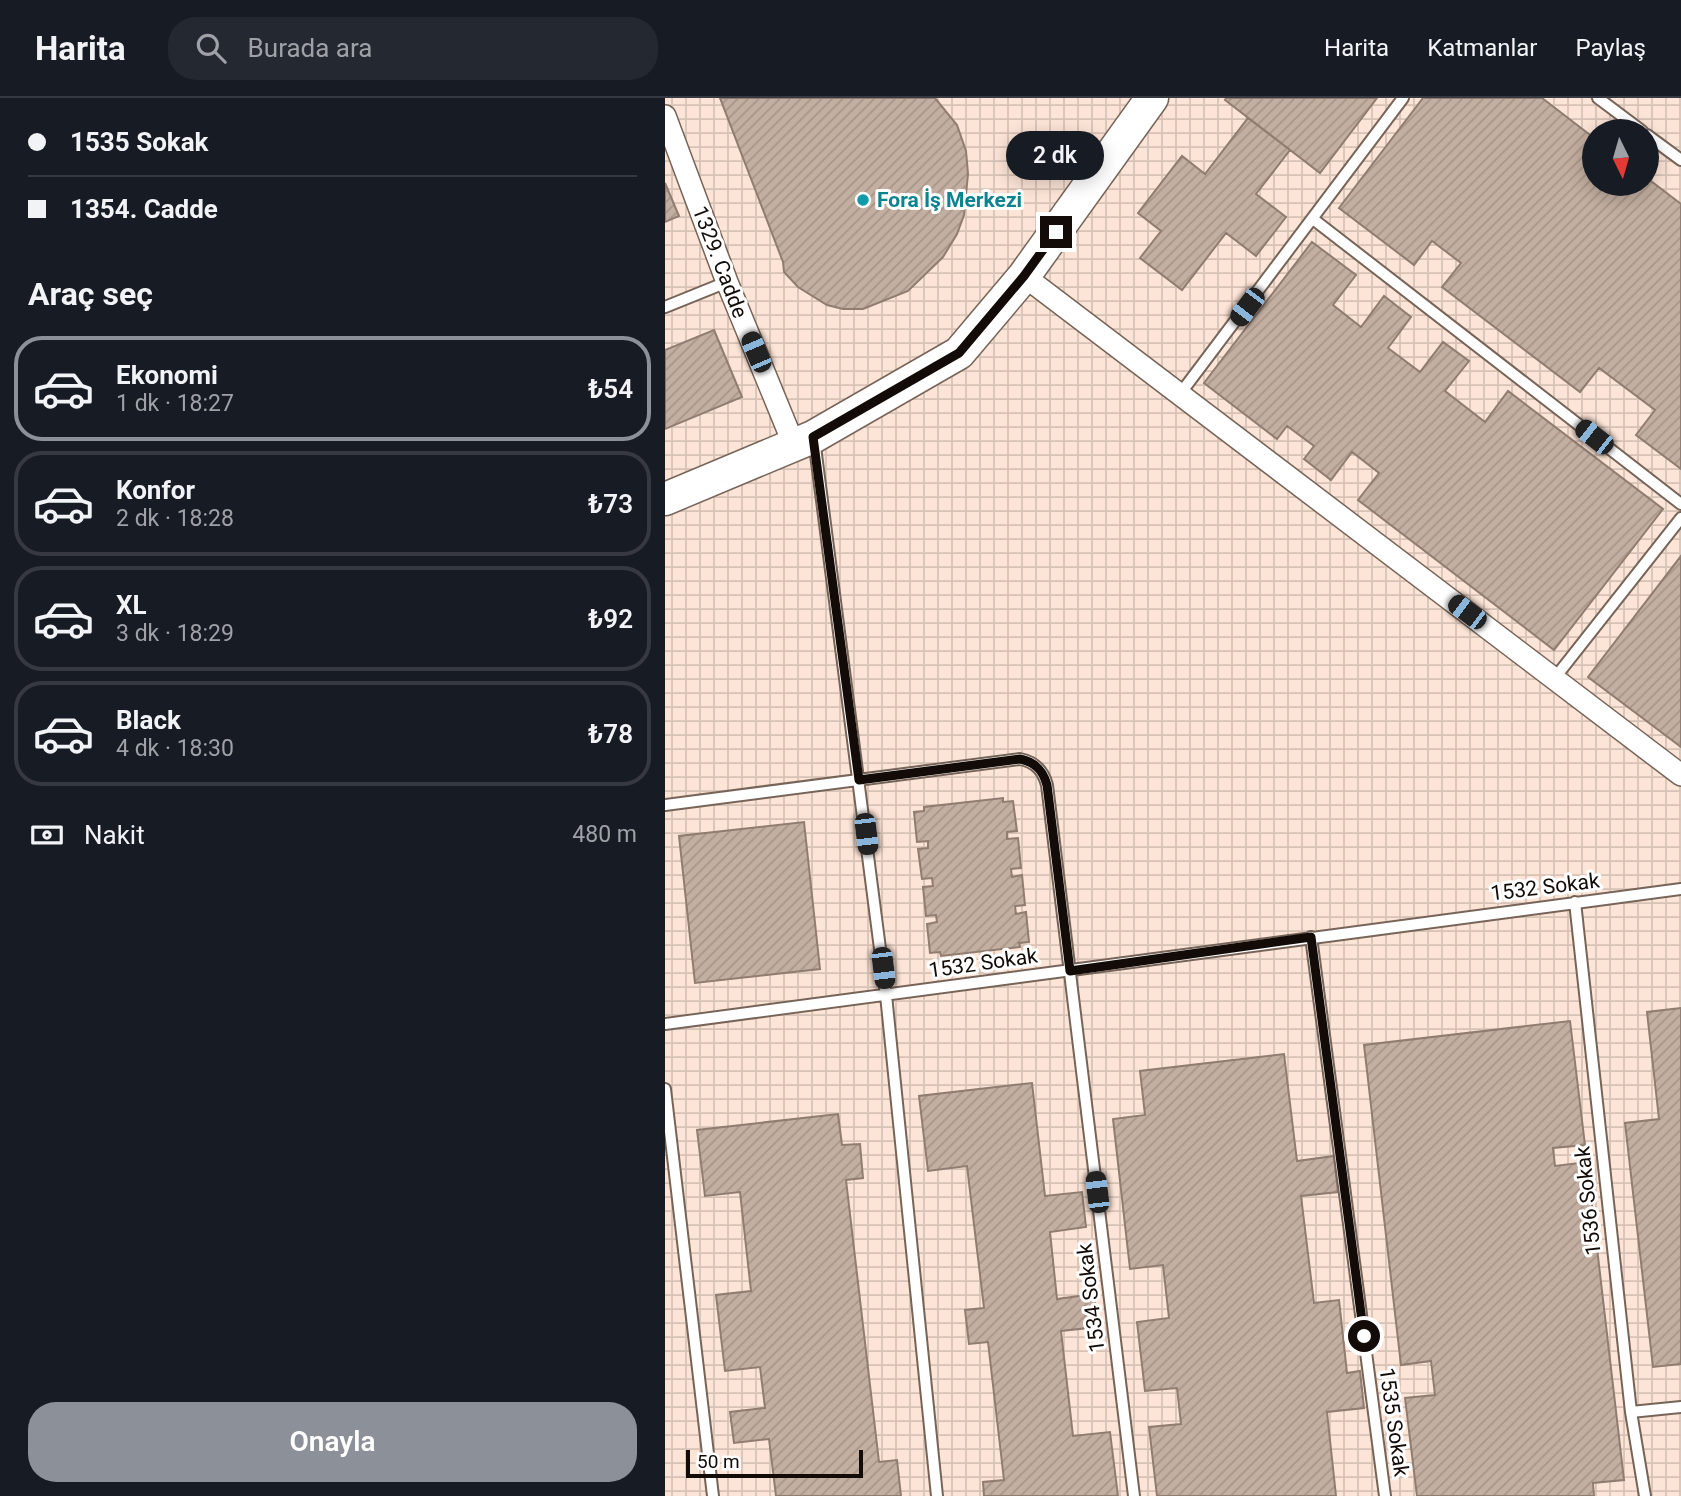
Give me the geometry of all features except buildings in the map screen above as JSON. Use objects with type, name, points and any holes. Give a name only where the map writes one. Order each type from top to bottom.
[{"type":"main road","points":[[665,499],[804,441],[959,353],[1024,276],[1153,98]]},
{"type":"street","name":"1329. Cadde","points":[[665,116],[727,282],[804,441]]},
{"type":"street","points":[[1024,276],[1681,775]]},
{"type":"lane","points":[[1180,394],[1403,98]]},
{"type":"lane","points":[[1598,98],[1626,119]]},
{"type":"lane","points":[[1659,144],[1681,160]]},
{"type":"lane","points":[[1313,219],[1681,504]]},
{"type":"lane","points":[[665,307],[727,282]]},
{"type":"lane","points":[[804,441],[859,780],[886,995],[937,1496]]},
{"type":"lane","points":[[1555,679],[1681,517]]},
{"type":"lane","name":"1534 Sokak","points":[[859,780],[1020,759],[1033,763],[1040,769],[1047,785],[1134,1496]]},
{"type":"lane","points":[[665,805],[859,780]]},
{"type":"lane","name":"1532 Sokak","points":[[665,1024],[1681,890]]},
{"type":"lane","name":"1536 Sokak","points":[[1575,902],[1631,1412],[1645,1496]]},
{"type":"lane","name":"1535 Sokak","points":[[1311,937],[1385,1496]]},
{"type":"lane","points":[[665,1089],[713,1496]]},
{"type":"lane","points":[[1631,1412],[1681,1406]]},
{"type":"shaded area","points":[[665,98],[1681,98],[1681,1496],[665,1496]]},
{"type":"place","name":"Fora İş Merkezi","points":[[863,200]]},
{"type":"route","points":[[1056,232],[1024,276],[959,353],[813,437],[859,780],[1020,759],[1033,763],[1040,769],[1047,785],[1070,971],[1311,937],[1364,1336]]}]
